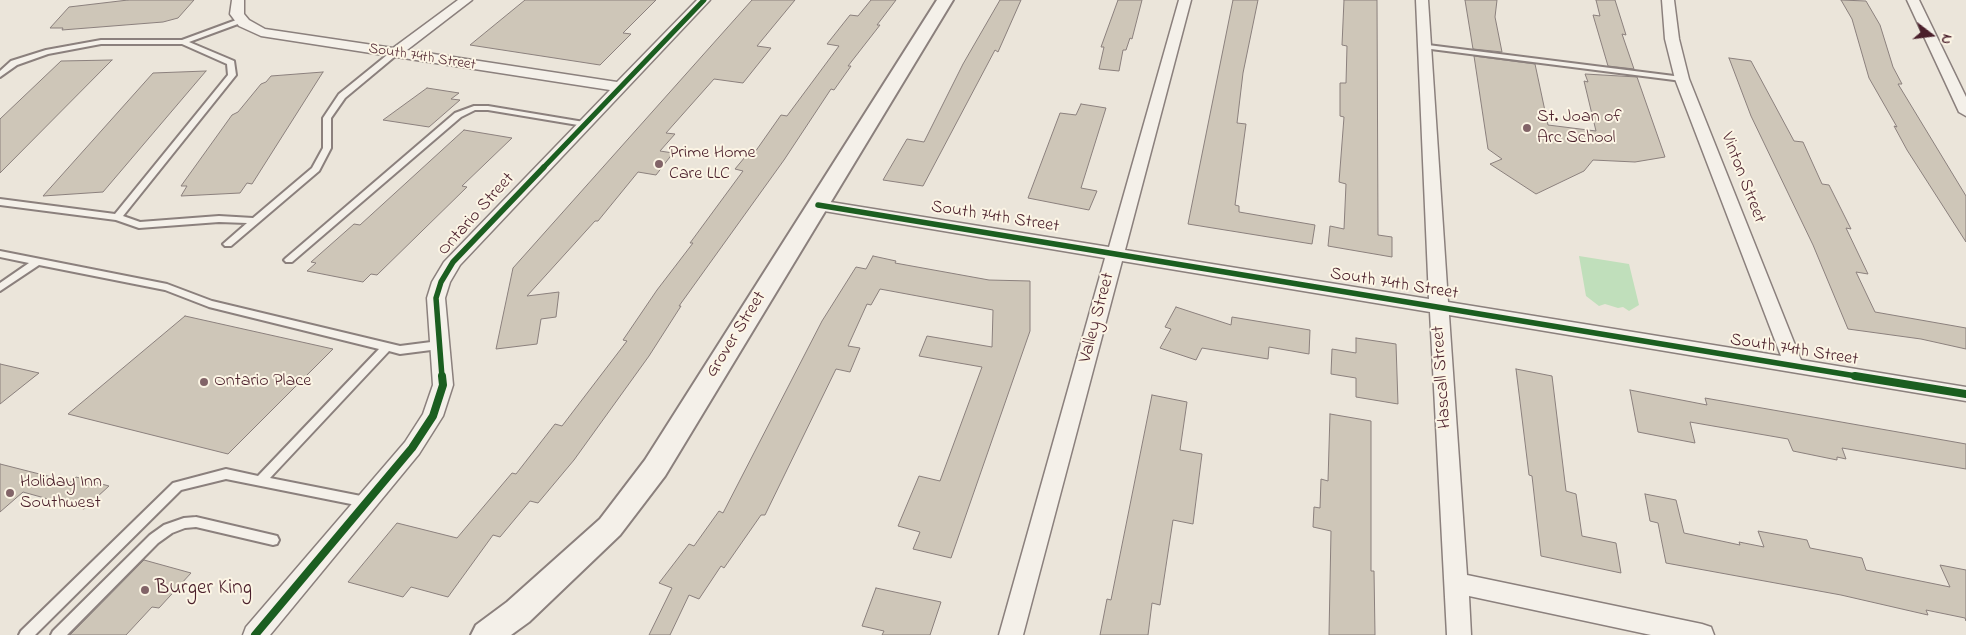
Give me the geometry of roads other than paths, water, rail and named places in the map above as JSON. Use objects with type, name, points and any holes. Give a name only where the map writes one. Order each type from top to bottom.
[{"type":"street","points":[[395,53],[466,0]]},
{"type":"street","name":"Ontario Street","points":[[256,634],[412,448],[433,416],[443,385],[436,298],[446,272],[475,236],[704,0]]},
{"type":"street","name":"Grover Street","points":[[487,635],[518,612],[583,554],[610,527],[633,497],[682,425],[945,0]]},
{"type":"street","name":"Valley Street","points":[[1011,635],[1185,0]]},
{"type":"street","name":"Hascall Street","points":[[1422,0],[1438,307],[1459,635]]},
{"type":"street","name":"Vinton Street","points":[[1668,0],[1672,39],[1682,79],[1794,366]]},
{"type":"street","points":[[1913,0],[1966,112]]},
{"type":"street","name":"South 74th Street","points":[[239,10],[261,32],[619,87]]},
{"type":"street","name":"South 74th Street","points":[[818,205],[1966,394]]},
{"type":"street","points":[[1456,583],[1702,635]]},
{"type":"lane","points":[[183,42],[239,10]]},
{"type":"lane","points":[[0,76],[14,62],[46,52],[100,42],[183,42],[231,62],[232,75],[117,216]]},
{"type":"lane","points":[[1423,46],[1682,79]]},
{"type":"lane","points":[[228,244],[316,169],[327,148],[327,118],[342,96],[395,53]]},
{"type":"lane","points":[[289,260],[458,115],[474,108],[488,108],[584,124]]},
{"type":"lane","points":[[0,202],[117,216],[139,225],[219,218],[254,221]]},
{"type":"lane","points":[[0,254],[167,287],[209,304],[400,350],[439,345]]},
{"type":"lane","points":[[0,288],[38,261]]},
{"type":"lane","points":[[260,480],[387,347]]},
{"type":"lane","points":[[26,635],[177,486],[226,474],[366,502]]},
{"type":"lane","points":[[58,635],[154,539],[168,529],[184,523],[196,522],[273,540]]},
{"type":"place","name":"St. Joan of Arc School","points":[[1527,128]]},
{"type":"place","name":"Prime Home Care LLC","points":[[659,164]]},
{"type":"place","name":"Ontario Place","points":[[204,382]]},
{"type":"place","name":"Holiday Inn Southwest","points":[[10,493]]},
{"type":"place","name":"Burger King","points":[[145,590]]}]
